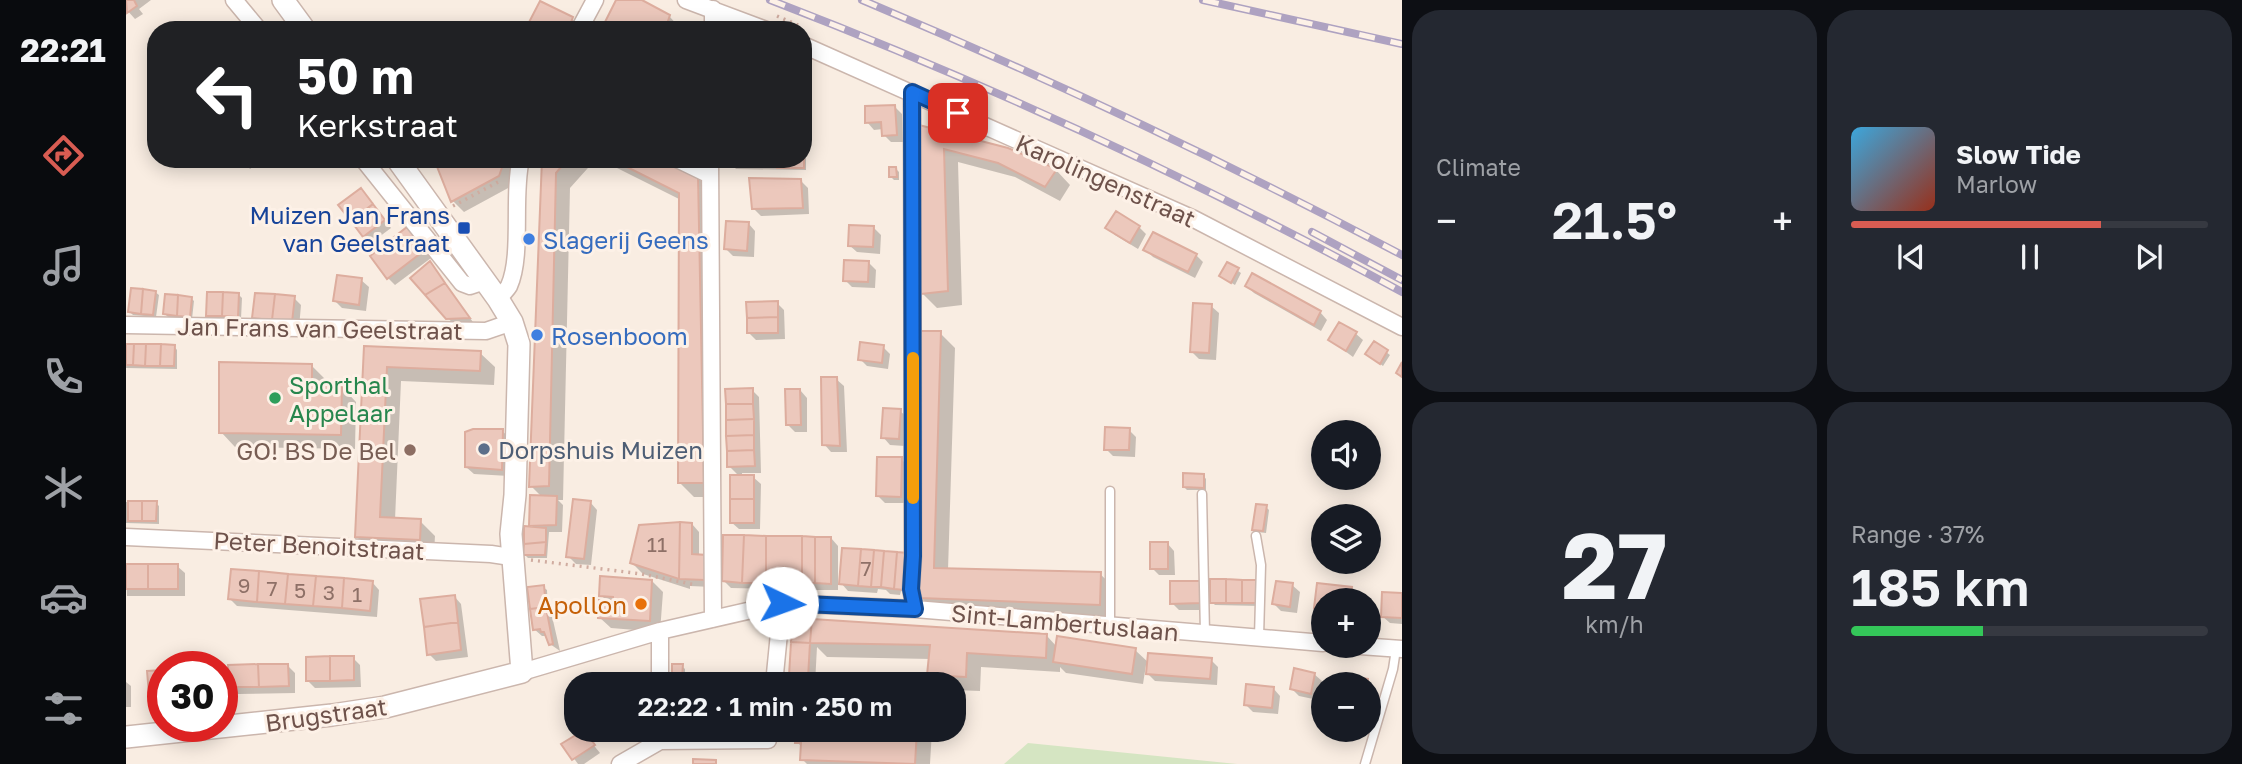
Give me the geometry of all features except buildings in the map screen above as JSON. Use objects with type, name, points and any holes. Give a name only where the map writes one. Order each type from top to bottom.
[{"type":"street","points":[[234,0],[252,21]]},
{"type":"street","points":[[283,0],[298,21]]},
{"type":"street","points":[[584,21],[595,0]]},
{"type":"street","points":[[686,0],[743,21]]},
{"type":"street","points":[[713,9],[713,21]]},
{"type":"street","name":"Karolingenstraat","points":[[812,49],[1194,219],[1402,327]]},
{"type":"street","points":[[912,92],[911,589],[915,609]]},
{"type":"street","points":[[370,168],[462,283],[470,286],[485,281]]},
{"type":"street","points":[[404,168],[498,299],[512,322],[519,344],[511,557],[522,672]]},
{"type":"street","points":[[498,299],[508,287],[514,265],[519,168]]},
{"type":"street","points":[[710,168],[713,619]]},
{"type":"street","name":"Jan Frans van Geelstraat","points":[[126,325],[486,331],[512,322]]},
{"type":"street","name":"Peter Benoitstraat","points":[[126,537],[511,557]]},
{"type":"street","points":[[775,672],[782,603]]},
{"type":"street","name":"Sint-Lambertuslaan","points":[[522,672],[660,631],[782,603],[915,609],[1311,642]]},
{"type":"street","points":[[660,631],[660,672]]},
{"type":"street","points":[[1381,648],[1399,649]]},
{"type":"street","name":"Brugstraat","points":[[126,737],[385,707],[522,672]]},
{"type":"street","points":[[620,764],[650,742]]},
{"type":"lane","points":[[1110,625],[1111,491]]},
{"type":"lane","points":[[1202,494],[1205,633]]},
{"type":"lane","points":[[1256,536],[1261,565],[1259,638]]},
{"type":"lane","points":[[1365,764],[1399,649]]},
{"type":"path","points":[[776,16],[788,21]]},
{"type":"path","points":[[437,214],[502,179],[517,177]]},
{"type":"path","points":[[511,557],[642,574],[713,588]]},
{"type":"green space","points":[[1028,743],[1237,764],[1004,764]]},
{"type":"railway","points":[[770,0],[932,65],[1091,136],[1248,211],[1402,292]]},
{"type":"railway","points":[[862,0],[1135,122],[1402,255]]},
{"type":"railway","points":[[1203,0],[1402,44]]},
{"type":"railway","points":[[1312,232],[1402,280]]},
{"type":"slow traffic","points":[[913,358],[913,498]]},
{"type":"place","name":"Muizen Jan Frans van Geelstraat","points":[[464,228]]},
{"type":"place","name":"Slagerij Geens","points":[[529,239]]},
{"type":"place","name":"Rosenboom","points":[[537,335]]},
{"type":"place","name":"Sporthal Appelaar","points":[[275,398]]},
{"type":"place","name":"Dorpshuis Muizen","points":[[484,449]]},
{"type":"place","name":"GO! BS De Bel","points":[[410,450]]},
{"type":"place","name":"Apollon","points":[[641,604]]},
{"type":"route","points":[[782,603],[915,609],[911,589],[912,92],[958,113]]}]
